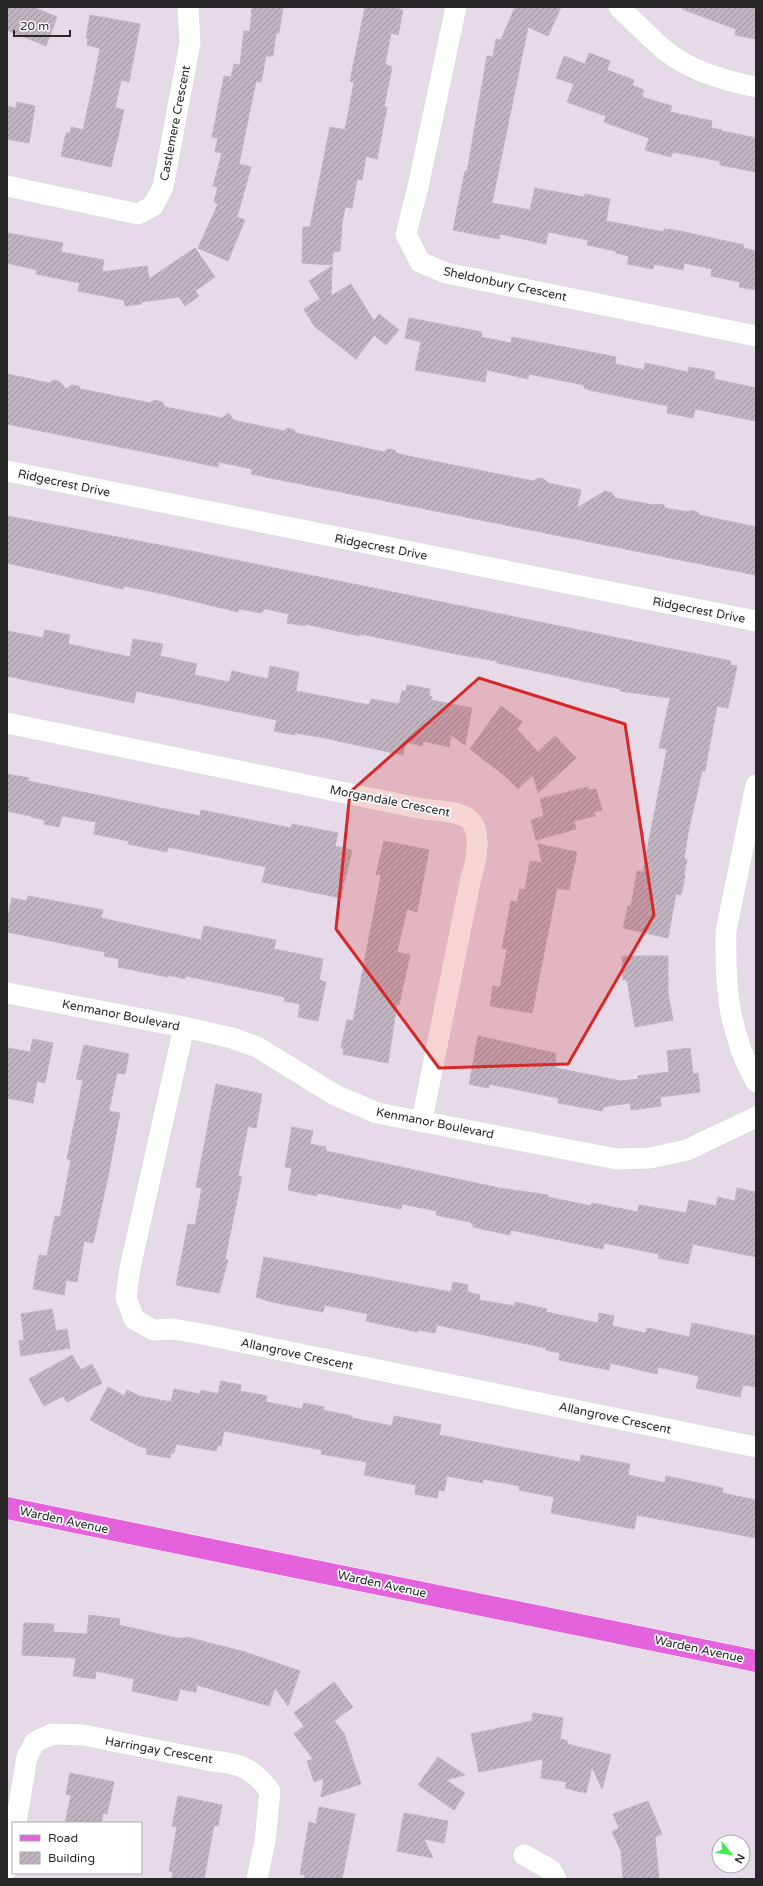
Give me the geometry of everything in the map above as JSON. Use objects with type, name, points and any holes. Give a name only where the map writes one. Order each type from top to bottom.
[{"type":"main road","name":"Warden Avenue","points":[[7,1508],[756,1661]]},
{"type":"street","name":"Castlemere Crescent","points":[[7,186],[138,214],[153,206],[163,187],[190,43],[188,7]]},
{"type":"street","name":"Sheldonbury Crescent","points":[[456,7],[418,187],[406,234],[420,262],[446,273],[756,336]]},
{"type":"street","points":[[626,9],[668,52],[684,62],[708,74],[756,87]]},
{"type":"street","name":"Ridgecrest Drive","points":[[7,471],[756,621]]},
{"type":"street","name":"Morgandale Crescent","points":[[7,723],[418,808],[454,813],[468,818],[473,824],[476,836],[478,850],[476,864],[471,878],[422,1120]]},
{"type":"street","points":[[756,785],[726,931],[730,1008],[741,1050],[756,1082]]},
{"type":"street","name":"Kenmanor Boulevard","points":[[7,993],[184,1027],[232,1038],[257,1046],[335,1095],[377,1113],[422,1120],[617,1159],[650,1158],[687,1150],[756,1117]]},
{"type":"street","name":"Allangrove Crescent","points":[[184,1027],[130,1268],[126,1298],[134,1319],[153,1330],[173,1329],[197,1333],[756,1446]]},
{"type":"street","name":"Harringay Crescent","points":[[16,1822],[27,1757],[35,1742],[52,1734],[83,1735],[212,1761],[230,1762],[242,1765],[259,1778],[270,1791],[265,1841],[257,1879]]},
{"type":"street","points":[[7,1869],[12,1845]]},
{"type":"street","points":[[524,1855],[551,1870],[556,1879]]},
{"type":"highlighted area","points":[[479,678],[625,724],[654,915],[568,1064],[439,1068],[336,929],[350,792]]},
{"type":"building","points":[[7,7],[33,7],[57,17],[46,46],[7,30]]},
{"type":"building","points":[[252,7],[283,7],[279,33],[276,33],[273,56],[266,56],[261,82],[256,81],[239,164],[251,167],[237,217],[245,220],[228,261],[198,248],[218,204],[214,202],[218,187],[213,186],[222,153],[215,152],[218,138],[212,137],[224,76],[231,77],[234,64],[240,65],[244,31],[250,32]]},
{"type":"building","points":[[365,7],[391,7],[403,10],[398,35],[391,33],[385,64],[392,67],[384,107],[387,107],[377,159],[366,156],[362,180],[357,179],[352,208],[345,207],[340,251],[333,252],[332,265],[302,263],[303,227],[310,227],[330,127],[345,130],[354,82],[350,81]]},
{"type":"building","points":[[515,7],[561,7],[548,36],[528,27],[492,203],[530,210],[535,188],[584,197],[585,194],[610,199],[606,221],[664,232],[664,229],[675,230],[744,245],[743,248],[756,251],[756,290],[739,287],[740,282],[711,276],[712,269],[684,263],[683,270],[654,264],[653,269],[627,264],[629,256],[616,253],[616,251],[587,245],[588,240],[548,232],[546,244],[500,234],[499,239],[453,230],[465,171],[467,172],[487,56],[493,57],[496,39],[501,40]]},
{"type":"building","points":[[682,7],[756,7],[756,39],[735,35],[736,29],[682,9]]},
{"type":"building","points":[[90,15],[140,24],[129,82],[121,80],[115,108],[124,110],[111,167],[61,156],[66,133],[70,133],[71,127],[83,130],[93,85],[100,48],[87,45],[88,39],[86,38]]},
{"type":"building","points":[[589,53],[610,61],[607,70],[634,80],[632,85],[644,90],[642,97],[672,106],[670,112],[712,121],[711,128],[756,138],[756,172],[720,165],[720,161],[673,152],[671,157],[645,150],[649,138],[604,122],[606,116],[567,102],[574,84],[556,78],[564,56],[585,64]]},
{"type":"building","points":[[17,102],[35,106],[29,143],[7,139],[7,106],[16,108]]},
{"type":"building","points":[[7,233],[63,243],[61,252],[104,260],[102,272],[147,266],[149,279],[195,248],[215,277],[195,291],[199,296],[185,306],[179,297],[141,302],[141,304],[125,306],[124,300],[78,291],[80,283],[36,274],[37,270],[7,263]]},
{"type":"building","points":[[332,266],[331,296],[351,284],[374,321],[379,314],[399,330],[386,345],[374,335],[356,359],[314,326],[304,309],[320,299],[309,281]]},
{"type":"building","points":[[409,318],[482,332],[481,337],[511,343],[512,337],[616,357],[615,364],[644,370],[645,363],[688,372],[689,367],[715,372],[714,379],[756,388],[756,421],[695,409],[693,418],[667,413],[668,406],[594,391],[584,388],[584,385],[529,374],[528,379],[487,370],[485,382],[415,370],[421,342],[405,338]]},
{"type":"building","points":[[7,374],[49,383],[54,380],[60,382],[66,389],[72,385],[79,386],[80,389],[150,403],[154,400],[162,402],[165,407],[222,418],[229,413],[233,420],[284,431],[287,428],[294,430],[296,433],[384,452],[388,449],[395,450],[396,453],[413,457],[533,481],[538,478],[544,479],[548,483],[581,490],[577,508],[605,491],[612,493],[615,498],[654,505],[664,505],[665,508],[688,512],[691,510],[697,512],[699,515],[756,527],[756,575],[251,474],[252,469],[219,462],[218,467],[7,424]]},
{"type":"building","points":[[7,516],[196,552],[731,661],[730,665],[737,666],[728,708],[717,706],[705,771],[702,771],[688,833],[684,859],[687,859],[681,895],[676,894],[668,938],[623,928],[628,906],[631,906],[637,871],[643,872],[667,749],[659,748],[670,698],[620,691],[620,689],[497,663],[497,661],[366,635],[360,634],[360,636],[305,624],[305,626],[287,623],[289,614],[265,609],[261,613],[239,609],[238,612],[164,594],[124,586],[123,589],[7,563]]},
{"type":"building","points":[[45,630],[70,635],[68,644],[130,657],[133,639],[163,644],[160,656],[197,664],[194,675],[229,682],[232,671],[268,679],[270,666],[299,672],[296,691],[369,705],[371,699],[399,704],[402,691],[406,691],[407,685],[430,689],[429,696],[432,697],[431,700],[472,708],[465,745],[451,735],[449,747],[423,741],[422,746],[406,742],[403,755],[320,737],[295,733],[295,735],[274,731],[277,720],[136,691],[134,703],[7,676],[7,631],[43,638]]},
{"type":"building","points":[[501,706],[522,722],[517,729],[538,752],[555,736],[576,758],[538,793],[533,775],[518,789],[505,776],[470,749]]},
{"type":"building","points":[[7,774],[29,778],[28,781],[200,816],[201,810],[291,828],[292,824],[338,833],[335,846],[352,850],[341,898],[262,882],[266,867],[168,847],[167,852],[128,844],[129,841],[94,834],[96,822],[62,816],[59,827],[44,824],[45,820],[7,811]]},
{"type":"building","points":[[588,787],[589,790],[596,789],[602,810],[594,812],[595,816],[574,821],[576,829],[536,840],[531,820],[544,816],[540,799]]},
{"type":"building","points":[[384,841],[429,850],[417,912],[407,909],[397,952],[410,955],[399,1005],[397,1004],[388,1063],[343,1054],[344,1049],[341,1048],[347,1020],[353,1021],[381,875],[376,874]]},
{"type":"building","points":[[538,844],[577,852],[569,890],[557,888],[532,1013],[490,1006],[493,986],[500,987],[507,949],[502,948],[511,901],[517,902],[520,889],[525,890],[530,861],[542,863]]},
{"type":"building","points":[[28,896],[103,910],[101,918],[201,940],[204,926],[276,940],[274,949],[323,959],[319,980],[326,982],[318,1021],[298,1017],[300,1004],[284,1001],[285,997],[186,976],[185,979],[168,975],[168,977],[118,967],[119,959],[104,956],[105,952],[7,932],[7,922],[12,898],[27,901]]},
{"type":"building","points":[[622,956],[668,956],[668,994],[673,1020],[635,1027],[627,980],[623,980]]},
{"type":"building","points":[[478,1036],[555,1053],[556,1068],[621,1081],[638,1079],[638,1076],[669,1072],[667,1051],[690,1048],[693,1074],[698,1073],[700,1092],[660,1097],[661,1106],[631,1110],[630,1103],[603,1107],[602,1111],[558,1103],[558,1098],[489,1084],[489,1088],[469,1084]]},
{"type":"building","points":[[33,1039],[53,1043],[45,1083],[37,1081],[33,1103],[7,1098],[7,1048],[30,1052]]},
{"type":"building","points":[[84,1045],[129,1054],[125,1074],[117,1073],[109,1111],[120,1113],[108,1177],[93,1243],[84,1241],[77,1282],[66,1280],[64,1295],[33,1289],[39,1255],[47,1256],[55,1216],[60,1217],[71,1160],[67,1159],[83,1080],[76,1079]]},
{"type":"building","points":[[216,1084],[262,1094],[256,1128],[248,1126],[238,1176],[242,1176],[225,1259],[228,1260],[219,1293],[176,1285],[188,1224],[195,1225],[202,1188],[196,1187]]},
{"type":"building","points":[[292,1127],[313,1131],[310,1144],[326,1147],[326,1151],[499,1188],[548,1195],[548,1197],[591,1206],[592,1203],[638,1212],[639,1205],[686,1213],[689,1200],[716,1206],[718,1197],[735,1201],[737,1188],[756,1192],[756,1257],[693,1244],[688,1264],[658,1258],[659,1254],[604,1243],[603,1249],[511,1230],[510,1235],[473,1227],[473,1224],[470,1222],[436,1215],[437,1211],[402,1204],[401,1209],[317,1193],[317,1196],[288,1190],[292,1168],[285,1167]]},
{"type":"building","points":[[264,1257],[451,1292],[453,1282],[468,1285],[467,1292],[480,1295],[479,1300],[514,1306],[515,1302],[547,1309],[546,1312],[598,1323],[599,1313],[614,1316],[612,1326],[646,1333],[647,1328],[689,1337],[692,1323],[756,1336],[756,1387],[743,1385],[740,1397],[696,1388],[699,1376],[658,1367],[657,1374],[610,1363],[609,1370],[559,1360],[560,1353],[546,1350],[546,1348],[437,1325],[435,1333],[418,1330],[418,1332],[366,1321],[368,1314],[325,1305],[323,1312],[272,1302],[256,1297]]},
{"type":"building","points":[[52,1309],[56,1331],[67,1329],[70,1348],[21,1356],[19,1341],[24,1340],[21,1314]]},
{"type":"building","points":[[72,1355],[81,1370],[92,1364],[102,1383],[67,1402],[63,1396],[44,1406],[29,1379]]},
{"type":"building","points":[[221,1381],[241,1385],[240,1391],[267,1396],[266,1402],[302,1409],[304,1403],[324,1407],[323,1410],[352,1416],[352,1418],[392,1426],[394,1416],[441,1425],[439,1435],[580,1462],[581,1455],[630,1464],[628,1475],[665,1483],[666,1476],[723,1488],[722,1493],[756,1500],[756,1538],[637,1515],[634,1529],[551,1513],[554,1497],[519,1490],[520,1486],[483,1479],[483,1483],[447,1476],[444,1491],[439,1490],[437,1498],[415,1494],[416,1485],[364,1475],[367,1462],[321,1454],[322,1450],[224,1431],[221,1446],[218,1445],[216,1451],[176,1444],[174,1453],[171,1453],[170,1458],[146,1454],[147,1448],[138,1446],[90,1420],[108,1387],[124,1396],[127,1390],[139,1396],[171,1402],[174,1389],[200,1394],[201,1390],[218,1394]]},
{"type":"building","points":[[89,1615],[120,1619],[119,1625],[176,1638],[186,1637],[245,1652],[300,1671],[288,1706],[275,1688],[269,1706],[197,1685],[196,1692],[180,1689],[177,1701],[132,1691],[134,1679],[96,1671],[95,1679],[73,1676],[76,1658],[22,1655],[24,1623],[54,1624],[53,1632],[87,1634]]},
{"type":"building","points":[[334,1682],[353,1707],[334,1721],[344,1733],[361,1784],[321,1797],[324,1778],[314,1782],[307,1761],[313,1759],[294,1734],[304,1726],[294,1713]]},
{"type":"building","points":[[533,1713],[563,1718],[560,1739],[568,1741],[567,1744],[611,1755],[602,1789],[592,1767],[586,1793],[565,1788],[567,1782],[541,1778],[543,1759],[479,1772],[471,1734],[532,1721]]},
{"type":"building","points":[[438,1757],[465,1775],[446,1780],[465,1793],[454,1810],[418,1785]]},
{"type":"building","points":[[70,1773],[114,1782],[107,1814],[103,1813],[101,1822],[65,1822],[71,1795],[66,1794]]},
{"type":"building","points":[[178,1796],[222,1805],[218,1826],[214,1825],[204,1879],[172,1879],[173,1872],[169,1871],[177,1827],[172,1826]]},
{"type":"building","points":[[648,1801],[662,1834],[655,1837],[659,1879],[623,1879],[621,1851],[612,1832],[619,1828],[613,1814]]},
{"type":"building","points":[[319,1807],[355,1814],[342,1879],[304,1879],[305,1875],[300,1874],[309,1822],[316,1824]]},
{"type":"building","points":[[404,1813],[448,1821],[444,1843],[424,1839],[433,1858],[397,1851]]}]
